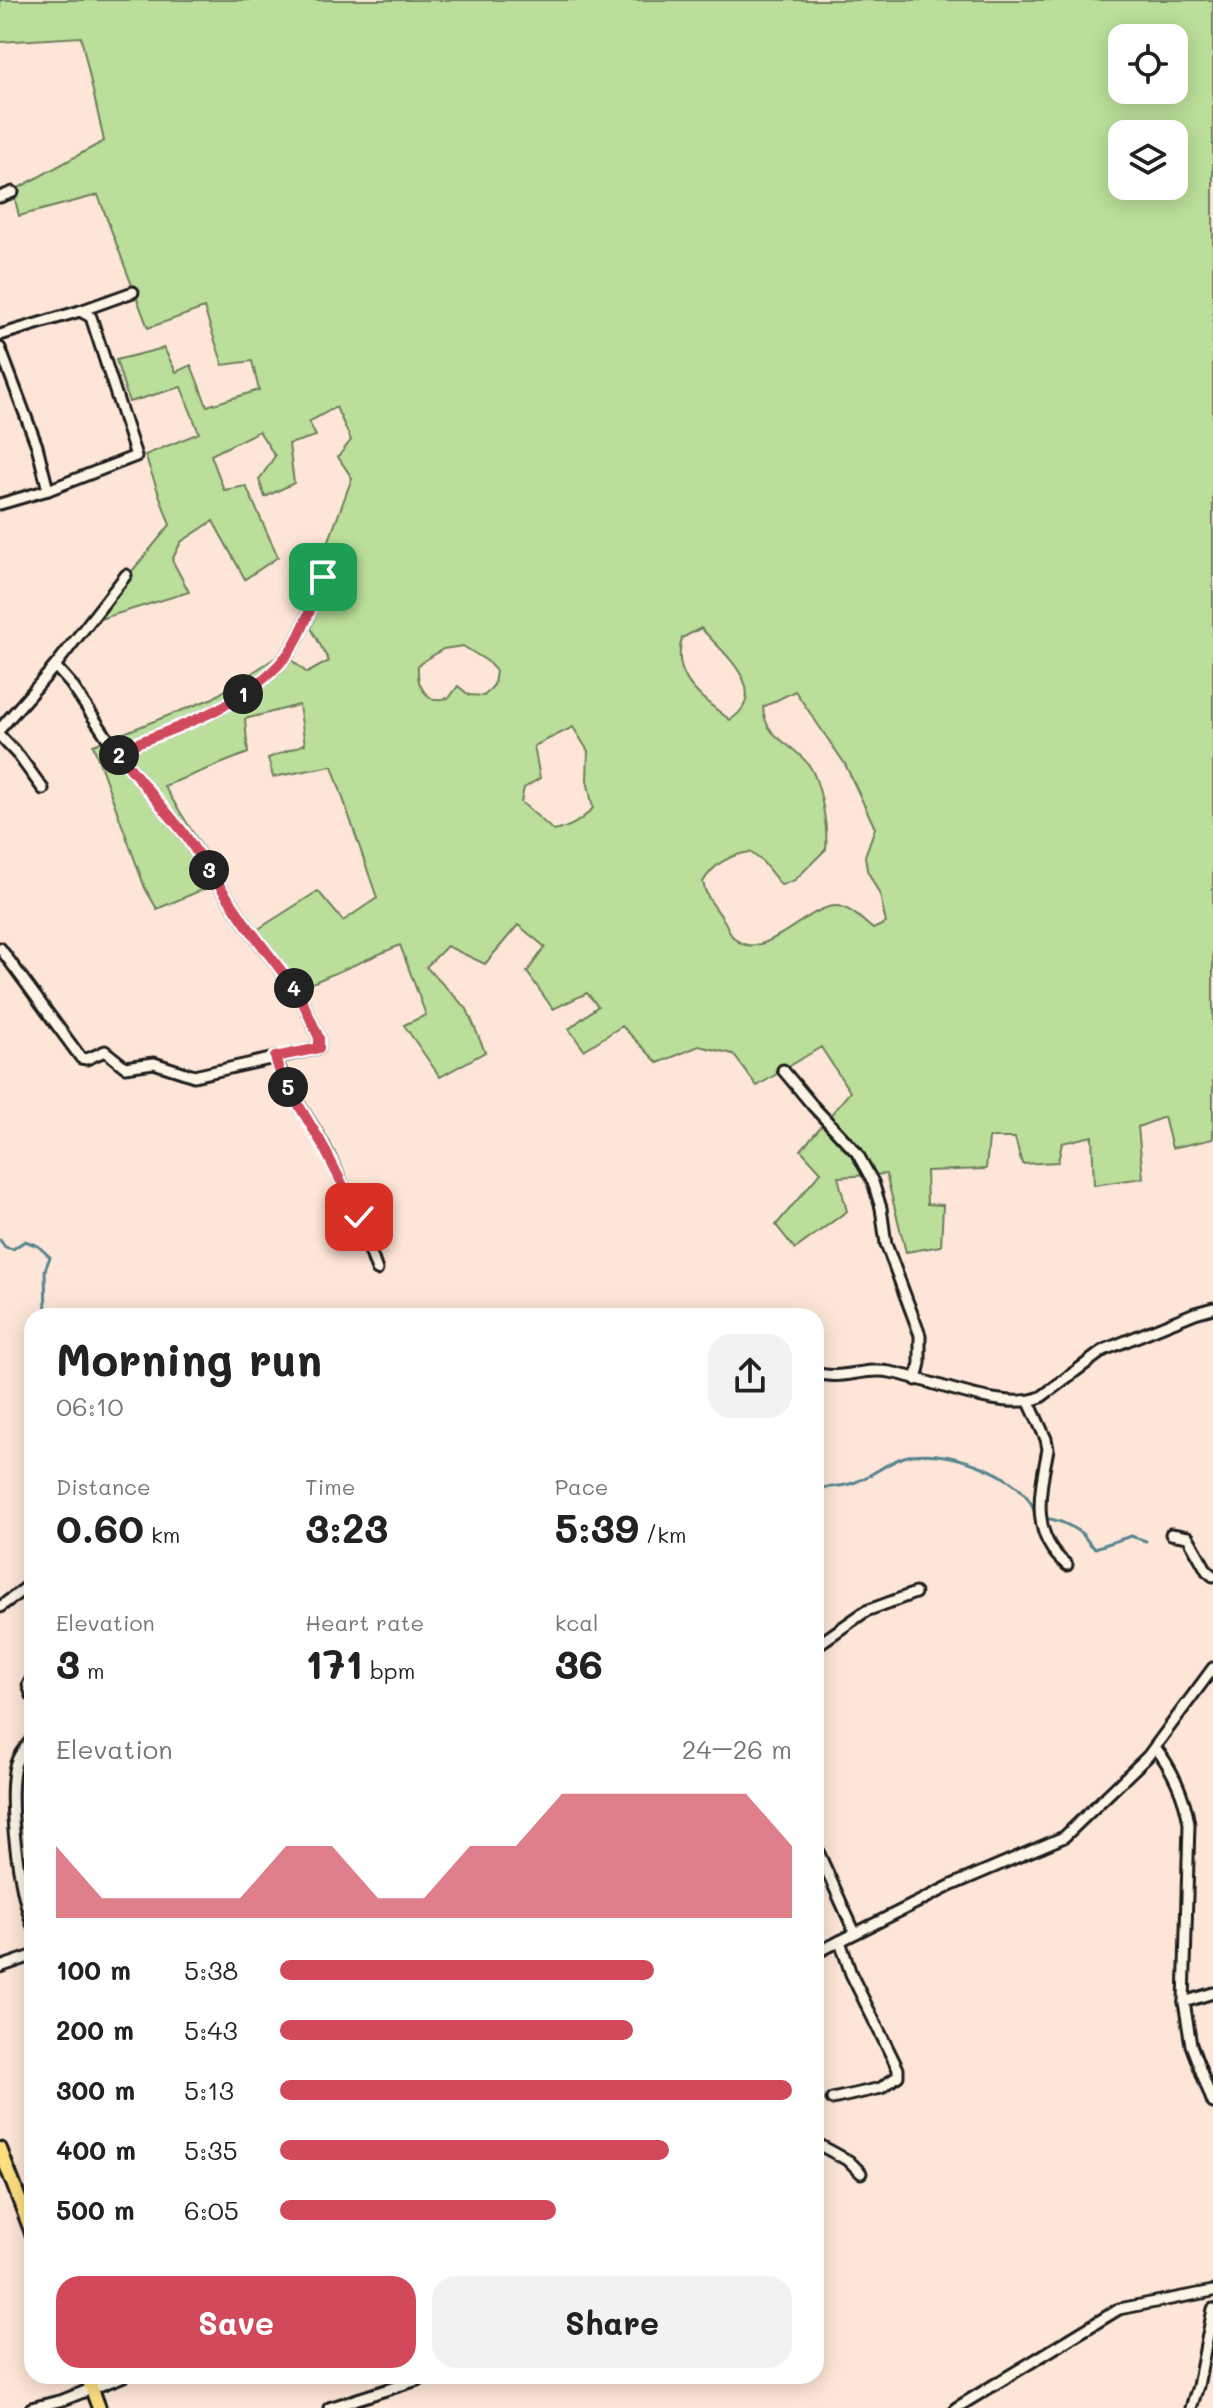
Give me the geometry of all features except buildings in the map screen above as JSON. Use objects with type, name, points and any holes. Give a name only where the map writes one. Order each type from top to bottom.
[{"type":"main road","points":[[0,2149],[24,2212]]},
{"type":"main road","points":[[90,2384],[99,2408]]},
{"type":"street","points":[[0,197],[13,192]]},
{"type":"street","points":[[0,335],[133,292]]},
{"type":"street","points":[[0,504],[48,490],[136,456],[91,317],[80,311]]},
{"type":"street","points":[[0,348],[37,446],[48,490]]},
{"type":"street","points":[[0,729],[55,666],[126,575]]},
{"type":"street","points":[[116,751],[210,713],[243,695],[288,654],[323,577]]},
{"type":"street","points":[[0,948],[81,1058],[87,1059],[105,1051],[125,1067],[154,1063],[194,1076],[319,1048],[319,1038],[299,994],[245,923],[183,832],[116,751],[71,684],[55,666]]},
{"type":"street","points":[[0,736],[43,789]]},
{"type":"street","points":[[275,1057],[281,1076],[321,1142],[359,1217],[377,1270]]},
{"type":"street","points":[[783,1070],[857,1153],[873,1182],[881,1208],[886,1244],[920,1335],[920,1363],[916,1380]]},
{"type":"street","points":[[824,1374],[891,1372],[976,1395],[1029,1402],[1041,1397],[1104,1350],[1213,1308]]},
{"type":"street","points":[[1029,1402],[1048,1449],[1039,1522],[1053,1552],[1067,1565]]},
{"type":"street","points":[[1171,1534],[1188,1537],[1213,1576]]},
{"type":"street","points":[[0,1607],[24,1589]]},
{"type":"street","points":[[824,1640],[866,1611],[915,1593]]},
{"type":"street","points":[[824,1949],[952,1885],[1064,1837],[1138,1767],[1213,1668]]},
{"type":"street","points":[[1155,1747],[1167,1762],[1187,1810],[1184,2002],[1191,2045],[1213,2103]]},
{"type":"street","points":[[24,1748],[18,1755],[13,1785],[14,1825],[24,1896]]},
{"type":"street","points":[[824,1865],[855,1933]]},
{"type":"street","points":[[832,2099],[881,2088],[898,2076],[898,2069],[851,1974],[840,1941]]},
{"type":"street","points":[[0,1967],[24,1959]]},
{"type":"street","points":[[1184,2002],[1213,1993]]},
{"type":"street","points":[[824,2147],[849,2161],[861,2173]]},
{"type":"street","points":[[956,2408],[1119,2309],[1213,2291]]},
{"type":"street","points":[[1191,2408],[1213,2309]]},
{"type":"street","points":[[31,2408],[104,2384]]},
{"type":"street","points":[[329,2408],[405,2384]]},
{"type":"green space","points":[[0,0],[1213,0],[1213,1139],[1172,1148],[1164,1117],[1138,1127],[1143,1178],[1094,1185],[1092,1136],[1062,1143],[1058,1162],[1022,1164],[1015,1138],[989,1138],[986,1169],[926,1171],[927,1204],[943,1205],[941,1246],[906,1252],[886,1174],[838,1177],[847,1211],[795,1249],[776,1225],[821,1172],[801,1150],[850,1092],[821,1047],[757,1086],[733,1054],[699,1046],[658,1063],[622,1026],[584,1050],[569,1029],[598,1006],[587,993],[553,1009],[527,972],[545,947],[518,925],[485,964],[447,946],[426,967],[467,1009],[485,1052],[440,1077],[404,1025],[426,1015],[400,945],[289,993],[249,935],[318,891],[343,921],[377,898],[332,766],[273,777],[268,758],[305,744],[299,705],[245,719],[248,753],[164,786],[223,881],[157,909],[145,888],[93,745],[213,698],[283,653],[307,673],[329,661],[311,628],[323,595],[317,573],[352,478],[338,457],[351,440],[336,407],[309,422],[316,436],[289,444],[294,483],[265,497],[259,480],[275,456],[259,431],[211,455],[224,490],[246,486],[278,557],[245,579],[213,521],[181,542],[172,560],[189,592],[90,622],[170,525],[145,455],[199,433],[181,387],[129,402],[116,360],[164,348],[176,372],[191,365],[207,406],[259,390],[252,361],[223,365],[204,308],[148,328],[98,195],[19,216],[13,191],[104,141],[81,37],[0,42]],"holes":[[[701,628],[731,661],[746,685],[747,697],[742,709],[730,720],[699,695],[681,665],[682,638]],[[463,646],[487,661],[496,671],[494,685],[484,696],[469,695],[458,686],[449,698],[434,700],[420,686],[418,665],[443,649]],[[795,691],[845,764],[875,828],[865,856],[867,870],[880,895],[886,923],[873,929],[851,912],[837,906],[824,908],[769,941],[756,945],[743,944],[732,936],[709,898],[703,882],[729,858],[750,852],[762,861],[781,885],[795,880],[826,849],[823,805],[813,772],[801,756],[768,727],[763,707]],[[573,727],[588,751],[587,780],[593,808],[566,828],[554,831],[521,802],[524,788],[540,778],[534,746]]]},
{"type":"waterway","points":[[0,1240],[5,1247],[13,1249],[25,1241],[38,1246],[50,1257],[45,1270],[46,1308]]},
{"type":"waterway","points":[[824,1487],[853,1483],[904,1457],[937,1455],[978,1465],[998,1474],[1027,1497],[1034,1511]]},
{"type":"waterway","points":[[1043,1518],[1072,1527],[1095,1548],[1131,1536],[1146,1541]]},
{"type":"route","points":[[323,577],[288,654],[243,695],[210,713],[116,751],[183,832],[245,923],[299,994],[319,1038],[319,1048],[275,1057],[281,1076],[321,1142],[359,1217]]}]
